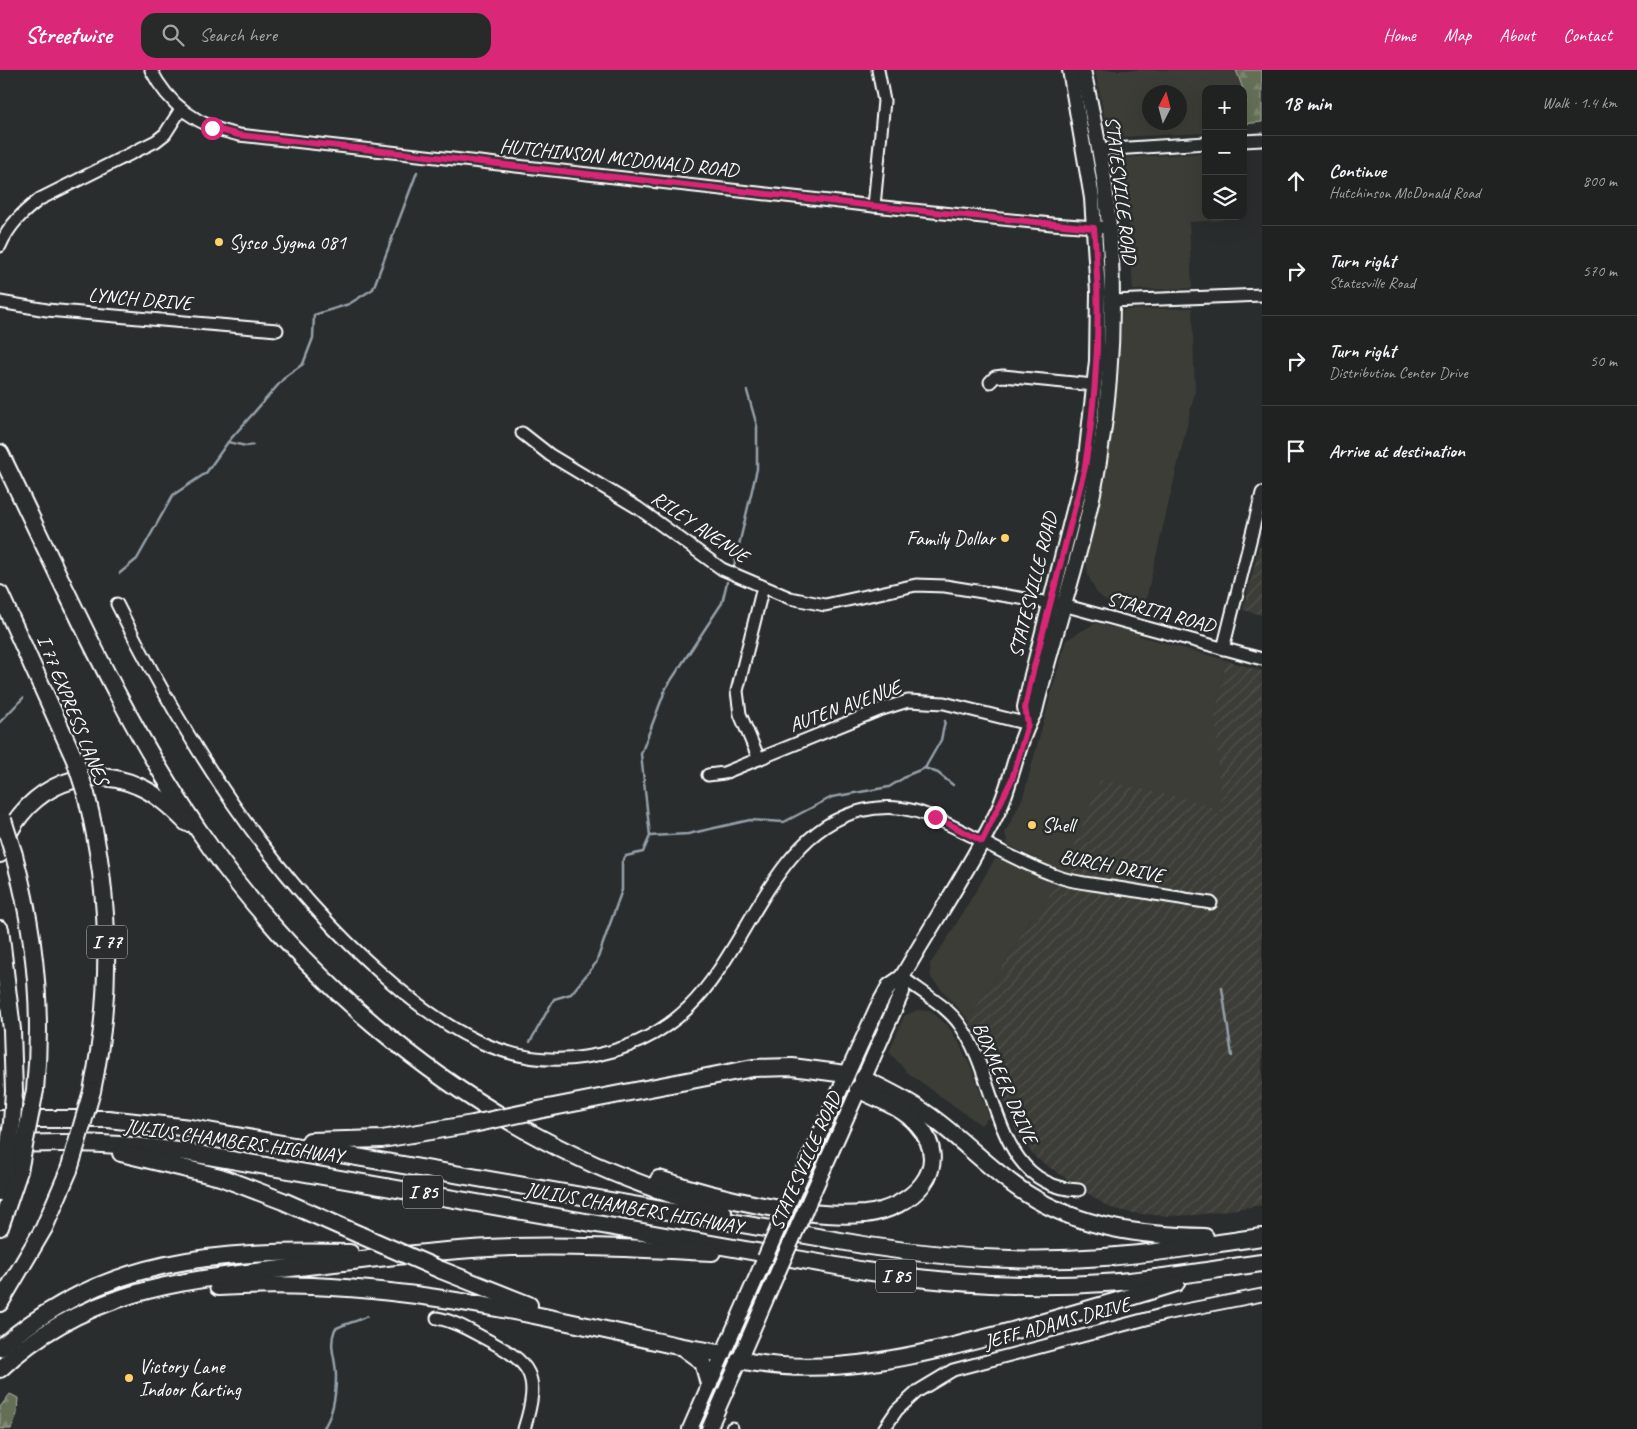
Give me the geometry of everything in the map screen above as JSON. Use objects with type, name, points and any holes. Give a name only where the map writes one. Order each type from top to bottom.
[{"type":"highway","points":[[0,453],[116,690],[145,743],[209,846]]},
{"type":"highway","name":"I 77 EXPRESS LANES","points":[[0,594],[75,760],[86,794],[102,878],[108,956],[105,1015],[92,1091],[69,1170],[44,1228],[0,1303]]},
{"type":"highway","points":[[7,855],[16,820],[36,798],[69,781],[96,777],[130,782],[153,794],[174,810],[209,846],[266,917],[334,989],[417,1058],[484,1104],[530,1132],[602,1168],[654,1189],[780,1230]]},
{"type":"highway","points":[[0,1227],[12,1172],[35,1090],[39,1030],[36,970],[30,924],[7,855],[2,815]]},
{"type":"highway","points":[[0,930],[12,1030],[14,1091],[12,1172],[0,1192]]},
{"type":"highway","points":[[270,1142],[382,1139],[473,1124],[753,1068],[792,1067],[846,1074]]},
{"type":"highway","points":[[484,1104],[590,1154],[674,1184],[751,1203],[853,1214],[884,1211],[909,1199],[924,1181],[930,1158],[926,1137],[911,1118],[860,1084]]},
{"type":"highway","points":[[860,1084],[915,1106],[947,1129],[1013,1184],[1066,1214],[1106,1227],[1144,1234],[1257,1237]]},
{"type":"highway","name":"JULIUS CHAMBERS HIGHWAY","points":[[0,1119],[66,1118],[137,1122],[270,1142],[920,1253],[1024,1260],[1129,1255],[1257,1237]]},
{"type":"highway","points":[[74,1144],[176,1165],[220,1178],[283,1201],[441,1270],[529,1305],[584,1324]]},
{"type":"highway","name":"JULIUS CHAMBERS HIGHWAY","points":[[0,1145],[74,1144],[160,1148],[210,1155],[891,1275],[998,1285],[1105,1283],[1215,1270],[1262,1262]]},
{"type":"highway","points":[[0,1369],[49,1330],[93,1307],[123,1295],[175,1283],[416,1254],[487,1248],[558,1246],[769,1254]]},
{"type":"highway","points":[[0,1348],[30,1324],[74,1297],[121,1276],[165,1264],[226,1256],[312,1253],[416,1254]]},
{"type":"highway","points":[[739,1360],[757,1363],[831,1366],[894,1360],[1113,1304],[1215,1270]]},
{"type":"highway","points":[[93,1307],[167,1292],[205,1288],[265,1285],[326,1286],[431,1295],[584,1324],[680,1347],[722,1354]]},
{"type":"highway","points":[[680,1347],[703,1362],[709,1384]]},
{"type":"main road","name":"STATESVILLE ROAD","points":[[690,1429],[846,1074],[889,986],[902,978],[982,841],[1012,779],[1028,724],[1035,711],[1085,467],[1099,318],[1094,228],[1084,147],[1070,70]]},
{"type":"main road","name":"STATESVILLE ROAD","points":[[1056,604],[1098,464],[1108,392],[1112,301],[1109,228],[1098,150],[1083,70]]},
{"type":"main road","name":"STATESVILLE ROAD","points":[[709,1429],[902,992],[902,978]]},
{"type":"main road","points":[[846,1074],[860,1084]]},
{"type":"main road","points":[[722,1354],[739,1360]]},
{"type":"street","name":"HUTCHINSON MCDONALD ROAD","points":[[150,70],[166,94],[181,110],[212,128],[239,135],[874,206],[1109,228]]},
{"type":"street","points":[[874,206],[884,102],[878,70]]},
{"type":"street","points":[[0,246],[13,222],[40,199],[156,140],[165,134],[181,110]]},
{"type":"street","points":[[1247,141],[1262,140]]},
{"type":"street","points":[[1098,150],[1202,143]]},
{"type":"street","points":[[1112,301],[1262,295]]},
{"type":"street","name":"LYNCH DRIVE","points":[[0,302],[47,310],[276,330]]},
{"type":"street","points":[[990,382],[995,377],[1004,376],[1094,385]]},
{"type":"street","name":"RILEY AVENUE","points":[[522,433],[565,465],[638,508],[722,569],[763,587],[808,603],[825,605],[916,585],[933,585],[1056,604]]},
{"type":"street","points":[[1223,649],[1262,493]]},
{"type":"street","points":[[759,759],[740,714],[737,691],[763,587]]},
{"type":"street","name":"BURCH DRIVE","points":[[117,604],[166,697],[205,764],[248,828],[294,886],[351,947],[412,1000],[457,1032],[480,1044],[505,1053],[548,1059],[584,1058],[622,1048],[664,1027],[688,1008],[718,973],[794,853],[810,837],[839,819],[870,809],[891,808],[935,817],[1063,878],[1211,903]]},
{"type":"street","name":"STARITA ROAD","points":[[1056,604],[1262,659]]},
{"type":"street","name":"AUTEN AVENUE","points":[[708,775],[724,772],[879,710],[908,701],[944,703],[1028,724]]},
{"type":"street","name":"BOXMEER DRIVE","points":[[902,978],[940,1005],[960,1025],[982,1068],[1010,1145],[1019,1160],[1031,1173],[1047,1183],[1063,1189],[1079,1190]]},
{"type":"street","name":"JEFF ADAMS DRIVE","points":[[884,1429],[897,1410],[918,1391],[953,1370],[1165,1314],[1262,1294]]},
{"type":"street","points":[[438,1318],[446,1319],[514,1353],[521,1361],[531,1380],[533,1390],[531,1406],[524,1429]]},
{"type":"shaded area","points":[[1095,70],[1236,70],[1241,85],[1202,85],[1202,133],[1117,137],[1107,129]]},
{"type":"shaded area","points":[[1202,153],[1202,220],[1223,220],[1189,222],[1192,288],[1133,290],[1129,226],[1117,158]]},
{"type":"shaded area","points":[[1192,308],[1195,391],[1142,616],[1113,607],[1096,592],[1088,575],[1086,557],[1119,377],[1122,310]]},
{"type":"shaded area","points":[[1259,547],[1262,548],[1262,615],[1243,610]]},
{"type":"shaded area","points":[[1096,623],[1114,628],[1115,625],[1139,632],[1139,636],[1226,660],[1215,715],[1222,819],[1101,780],[1064,872],[1008,845],[1005,833],[1023,797],[1066,640]]},
{"type":"shaded area","points":[[1226,660],[1262,671],[1262,1205],[1197,1215],[1167,1216],[1131,1213],[1108,1207],[1036,1158],[1017,1135],[986,1054],[968,1019],[1003,966],[1031,917],[1037,921],[1055,884],[1064,872],[1100,780],[1209,804],[1221,818],[1215,715]]},
{"type":"shaded area","points":[[995,859],[1013,862],[1055,884],[1037,922],[1030,918],[1003,966],[968,1019],[931,978],[930,964]]},
{"type":"shaded area","points":[[917,1010],[930,1011],[947,1025],[958,1041],[973,1072],[989,1117],[981,1125],[907,1072],[889,1052],[904,1016]]},
{"type":"green space","points":[[1236,70],[1262,70],[1262,122],[1247,124],[1247,85],[1242,85]]},
{"type":"green space","points":[[10,1394],[18,1398],[17,1414],[11,1429],[0,1429],[0,1407]]},
{"type":"waterway","points":[[120,573],[137,559],[173,495],[206,473],[228,442],[286,376],[303,364],[313,338],[314,315],[349,304],[373,289],[417,172]]},
{"type":"waterway","points":[[734,566],[757,469],[757,426],[747,391]]},
{"type":"waterway","points":[[228,442],[246,446],[253,445]]},
{"type":"waterway","points":[[530,1042],[554,999],[571,994],[596,963],[622,890],[622,862],[626,856],[643,852],[650,836],[641,754],[666,688],[722,603],[727,582]]},
{"type":"waterway","points":[[0,722],[23,698]]},
{"type":"waterway","points":[[650,836],[688,834],[750,820],[784,822],[832,797],[889,787],[910,774],[925,768],[941,740],[945,721]]},
{"type":"waterway","points":[[925,768],[938,773],[953,785]]},
{"type":"waterway","points":[[1222,988],[1232,1056]]},
{"type":"waterway","points":[[323,1429],[332,1411],[335,1389],[336,1369],[332,1341],[335,1329],[367,1316]]},
{"type":"place","name":"Sysco Sygma 081","points":[[219,242]]},
{"type":"place","name":"Family Dollar","points":[[1005,538]]},
{"type":"place","name":"Shell","points":[[1032,825]]},
{"type":"place","name":"Victory Lane Indoor Karting","points":[[129,1378]]},
{"type":"route","points":[[212,128],[239,135],[874,206],[1094,228],[1099,318],[1089,442],[1085,467],[1032,675],[1025,708],[1028,724],[1012,779],[982,841],[935,817]]}]
